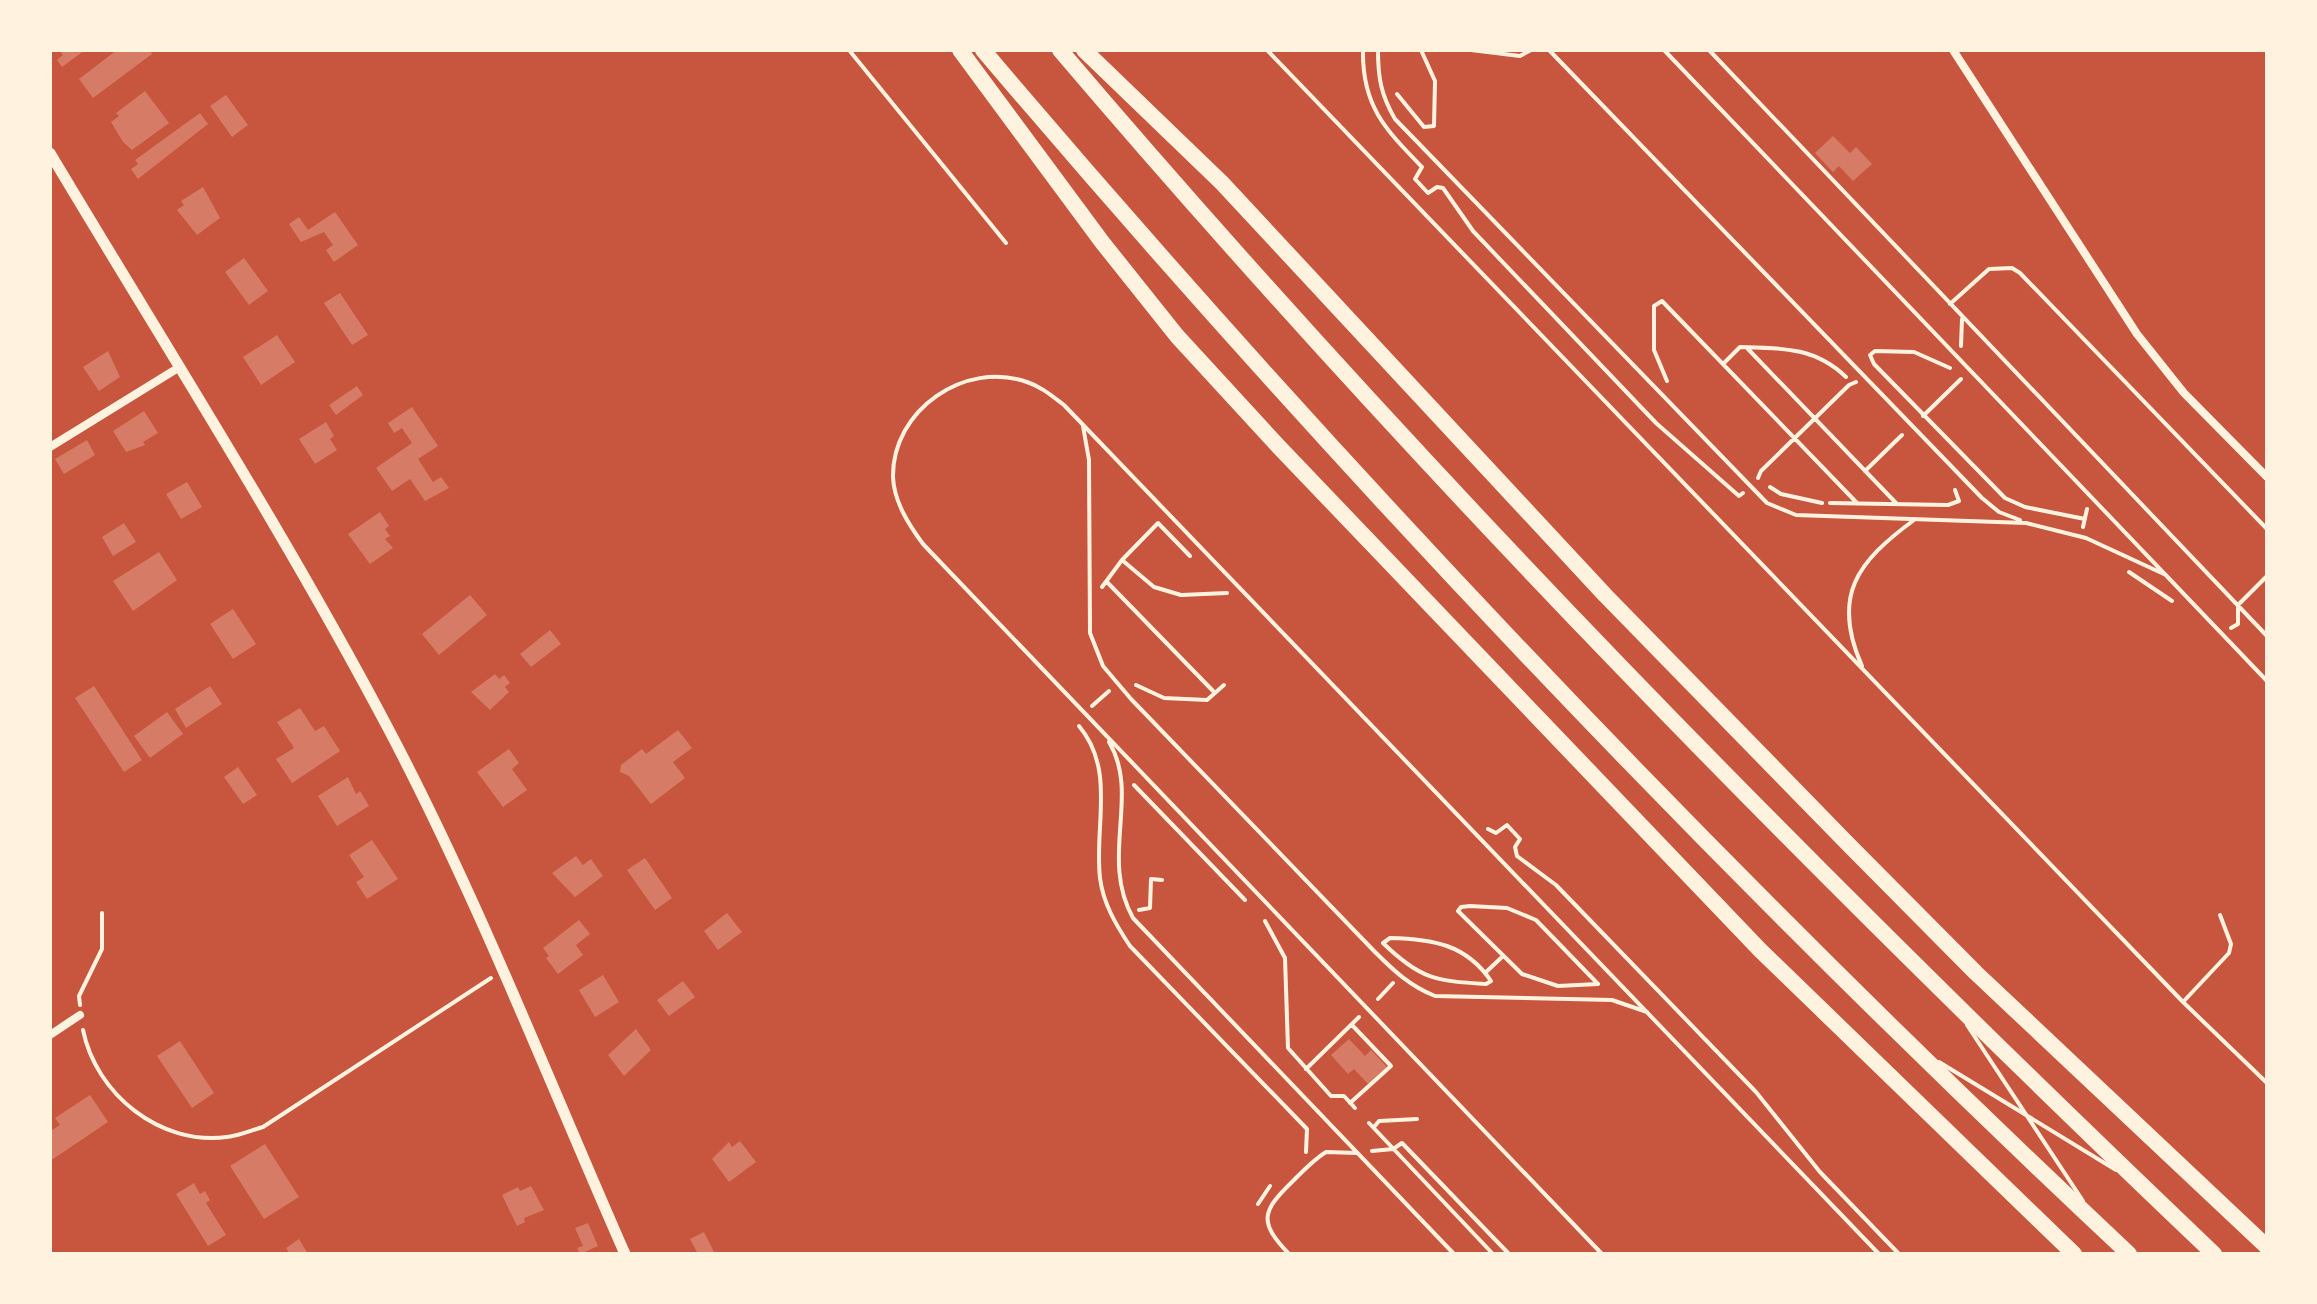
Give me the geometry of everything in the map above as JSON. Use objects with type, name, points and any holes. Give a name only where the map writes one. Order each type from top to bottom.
[{"type":"highway","points":[[960,50],[1102,242],[1167,324],[1279,447],[1760,950],[2074,1254]]},
{"type":"highway","points":[[983,50],[1112,202],[1385,503],[1759,895],[2129,1254]]},
{"type":"highway","points":[[1060,50],[1174,181],[1516,558],[1814,867],[2214,1254]]},
{"type":"highway","points":[[1084,50],[1232,194],[1605,595],[1849,845],[1976,973],[2267,1247]]},
{"type":"street","points":[[1953,50],[2137,334],[2184,393],[2267,477]]},
{"type":"street","points":[[50,153],[337,636],[390,731],[455,864],[625,1254]]},
{"type":"street","points":[[50,447],[178,368]]},
{"type":"street","points":[[50,1035],[80,1015]]},
{"type":"lane","points":[[849,50],[1006,243]]},
{"type":"lane","points":[[1267,50],[2183,1002],[2267,1083]]},
{"type":"lane","points":[[1378,50],[1378,79],[1383,98],[1395,119],[1753,492],[1781,511],[1796,515],[2026,523]]},
{"type":"lane","points":[[1549,50],[1982,498],[1999,512],[2026,523],[2080,536],[2166,575]]},
{"type":"lane","points":[[1664,50],[2267,681]]},
{"type":"lane","points":[[1602,1254],[923,544],[900,506],[893,479],[897,449],[908,421],[936,396],[960,383],[985,377],[1026,381],[1044,389],[1083,425],[1480,836],[1879,1254]]},
{"type":"lane","points":[[1083,425],[1089,460],[1090,633],[1096,652],[1117,684],[1399,977],[1435,996],[1612,1000],[1649,1012]]},
{"type":"lane","points":[[1864,671],[1849,638],[1851,593],[1868,559],[1916,519]]},
{"type":"lane","points":[[1104,733],[1117,755],[1121,772],[1117,860],[1119,887],[1131,915],[1454,1254]]},
{"type":"lane","points":[[2183,1002],[2229,953],[2231,944],[2220,915]]},
{"type":"lane","points":[[1952,1002],[2102,1229]]},
{"type":"lane","points":[[1910,1044],[2144,1187]]},
{"type":"lane","points":[[1289,1254],[1276,1240],[1267,1223],[1271,1203],[1326,1152],[1358,1153]]},
{"type":"path","points":[[1394,81],[1403,103],[1413,116],[1424,127],[1434,126],[1435,81],[1421,50]]},
{"type":"path","points":[[1471,50],[1520,56],[1531,50]]},
{"type":"path","points":[[1709,50],[2267,636]]},
{"type":"path","points":[[1949,304],[1989,269],[2000,266],[2020,273],[2267,529]]},
{"type":"path","points":[[1673,388],[1654,350],[1654,306],[1659,301],[1666,302],[1857,503]]},
{"type":"path","points":[[1724,363],[1740,347],[1795,349],[1820,356],[1863,394]]},
{"type":"path","points":[[1747,347],[1896,503]]},
{"type":"path","points":[[1972,390],[1944,363],[1914,352],[1871,353],[1874,364],[2005,498],[2025,507],[2085,519]]},
{"type":"path","points":[[1923,416],[1961,379]]},
{"type":"path","points":[[1893,425],[1912,445]]},
{"type":"path","points":[[1865,471],[1902,435]]},
{"type":"path","points":[[1759,477],[1781,494],[1796,498],[1857,503],[1959,501],[1959,494],[1949,484]]},
{"type":"path","points":[[2077,500],[2088,511],[2080,536]]},
{"type":"path","points":[[1927,504],[1928,519]]},
{"type":"path","points":[[1100,594],[1122,560],[1158,523],[1198,564]]},
{"type":"path","points":[[1122,560],[1143,580],[1181,595],[1228,595],[1218,585]]},
{"type":"path","points":[[2125,570],[2179,608]]},
{"type":"path","points":[[2223,635],[2238,624],[2238,605],[2267,576]]},
{"type":"path","points":[[1107,582],[1215,693]]},
{"type":"path","points":[[1126,676],[1137,686],[1164,698],[1207,700],[1224,685]]},
{"type":"path","points":[[1121,772],[1246,901]]},
{"type":"path","points":[[1480,836],[1489,828],[1496,833],[1507,825],[1520,839],[1515,847],[1517,856],[1556,885],[1746,1081],[1820,1172],[1899,1254]]},
{"type":"path","points":[[1116,924],[1144,907],[1150,908],[1151,879],[1162,880]]},
{"type":"path","points":[[1507,908],[1536,920],[1598,984],[1548,984],[1522,974],[1502,957],[1458,909],[1507,908]]},
{"type":"path","points":[[1256,912],[1273,931],[1285,958],[1288,1048],[1331,1096],[1344,1096],[1355,1108]]},
{"type":"path","points":[[102,913],[102,949],[79,996],[87,1052],[112,1093],[148,1119],[186,1136],[228,1137],[263,1127],[501,971]]},
{"type":"path","points":[[1383,940],[1437,941],[1466,954],[1485,973],[1491,979],[1489,983],[1426,978],[1409,968],[1383,940]]},
{"type":"path","points":[[1485,973],[1502,957]]},
{"type":"path","points":[[1306,1069],[1361,1015]]},
{"type":"path","points":[[1350,1103],[1391,1066],[1352,1025]]},
{"type":"path","points":[[1374,1128],[1379,1121],[1417,1119]]},
{"type":"path","points":[[1369,1123],[1493,1254]]},
{"type":"path","points":[[1358,1153],[1393,1149],[1402,1143],[1509,1254]]},
{"type":"building","points":[[59,50],[85,50],[62,67],[57,60],[63,55]]},
{"type":"building","points":[[117,50],[150,50],[152,54],[93,98],[79,79]]},
{"type":"building","points":[[145,91],[169,123],[132,150],[111,122],[119,116],[116,113]]},
{"type":"building","points":[[226,95],[248,125],[232,137],[210,106]]},
{"type":"building","points":[[200,113],[208,124],[138,179],[131,169],[138,164],[135,160]]},
{"type":"building","points":[[1833,136],[1850,153],[1856,147],[1872,164],[1853,181],[1839,166],[1833,172],[1815,153]]},
{"type":"building","points":[[203,187],[220,218],[197,235],[177,210],[184,205],[181,201]]},
{"type":"building","points":[[335,212],[358,245],[334,262],[326,250],[333,245],[324,232],[301,242],[289,224],[299,217],[308,230]]},
{"type":"building","points":[[244,258],[268,291],[249,305],[225,272]]},
{"type":"building","points":[[340,293],[368,335],[352,345],[324,303]]},
{"type":"building","points":[[277,335],[295,362],[261,385],[243,357]]},
{"type":"building","points":[[108,351],[120,377],[99,391],[83,367]]},
{"type":"building","points":[[357,386],[363,395],[336,415],[329,405]]},
{"type":"building","points":[[412,407],[438,446],[418,459],[433,482],[441,477],[449,488],[425,501],[410,479],[392,491],[376,468],[412,443],[402,428],[394,433],[388,423]]},
{"type":"building","points":[[144,411],[158,433],[143,442],[145,445],[126,452],[113,431]]},
{"type":"building","points":[[326,422],[334,436],[330,439],[337,450],[315,464],[299,439]]},
{"type":"building","points":[[87,440],[95,455],[64,474],[55,459]]},
{"type":"building","points":[[187,482],[202,507],[181,519],[166,494]]},
{"type":"building","points":[[380,512],[389,526],[385,529],[390,536],[385,539],[393,548],[370,564],[348,534]]},
{"type":"building","points":[[124,523],[136,542],[113,556],[102,537]]},
{"type":"building","points":[[159,552],[177,580],[133,611],[113,581]]},
{"type":"building","points":[[470,595],[487,615],[439,655],[422,634]]},
{"type":"building","points":[[233,609],[256,644],[233,659],[210,624]]},
{"type":"building","points":[[550,630],[561,644],[531,667],[520,654]]},
{"type":"building","points":[[495,674],[499,679],[504,675],[510,683],[505,687],[509,692],[490,710],[471,692]]},
{"type":"building","points":[[94,686],[142,760],[124,772],[75,698]]},
{"type":"building","points":[[210,686],[222,704],[186,728],[175,709]]},
{"type":"building","points":[[300,708],[315,731],[324,726],[340,751],[292,783],[276,759],[294,748],[277,722]]},
{"type":"building","points":[[167,712],[183,734],[150,758],[134,736]]},
{"type":"building","points":[[678,730],[692,748],[673,762],[685,778],[651,804],[629,776],[620,772],[621,765],[642,749],[646,754]]},
{"type":"building","points":[[509,749],[519,763],[512,769],[527,790],[503,807],[477,772]]},
{"type":"building","points":[[238,767],[257,795],[243,804],[224,777]]},
{"type":"building","points":[[348,777],[356,794],[360,791],[369,806],[337,826],[318,796]]},
{"type":"building","points":[[372,840],[398,879],[367,899],[356,882],[364,877],[349,855]]},
{"type":"building","points":[[576,856],[583,865],[591,859],[603,876],[575,897],[552,873]]},
{"type":"building","points":[[645,858],[672,898],[655,910],[627,870]]},
{"type":"building","points":[[727,913],[742,932],[718,950],[704,931]]},
{"type":"building","points":[[579,920],[590,934],[576,945],[583,955],[558,974],[543,948]]},
{"type":"building","points":[[603,975],[619,1002],[595,1017],[579,990]]},
{"type":"building","points":[[683,981],[695,997],[669,1016],[657,1000]]},
{"type":"building","points":[[636,1029],[651,1050],[624,1076],[608,1055]]},
{"type":"building","points":[[1349,1039],[1365,1056],[1371,1050],[1387,1067],[1368,1084],[1354,1069],[1348,1074],[1331,1055]]},
{"type":"building","points":[[180,1041],[214,1093],[192,1108],[157,1056]]},
{"type":"building","points":[[90,1095],[108,1122],[50,1161],[50,1131],[60,1125],[55,1118]]},
{"type":"building","points":[[740,1141],[756,1162],[729,1182],[712,1159],[729,1142],[732,1147]]},
{"type":"building","points":[[265,1144],[299,1197],[264,1219],[230,1166]]},
{"type":"building","points":[[194,1183],[200,1194],[205,1191],[210,1200],[206,1203],[226,1235],[208,1246],[176,1194]]},
{"type":"building","points":[[531,1186],[544,1210],[524,1218],[525,1222],[517,1226],[502,1195],[518,1187],[520,1191]]},
{"type":"building","points":[[588,1223],[598,1246],[580,1254],[577,1248],[583,1246],[575,1228]]},
{"type":"building","points":[[704,1232],[715,1254],[698,1254],[690,1239]]},
{"type":"building","points":[[299,1239],[308,1254],[290,1254],[286,1248]]}]
